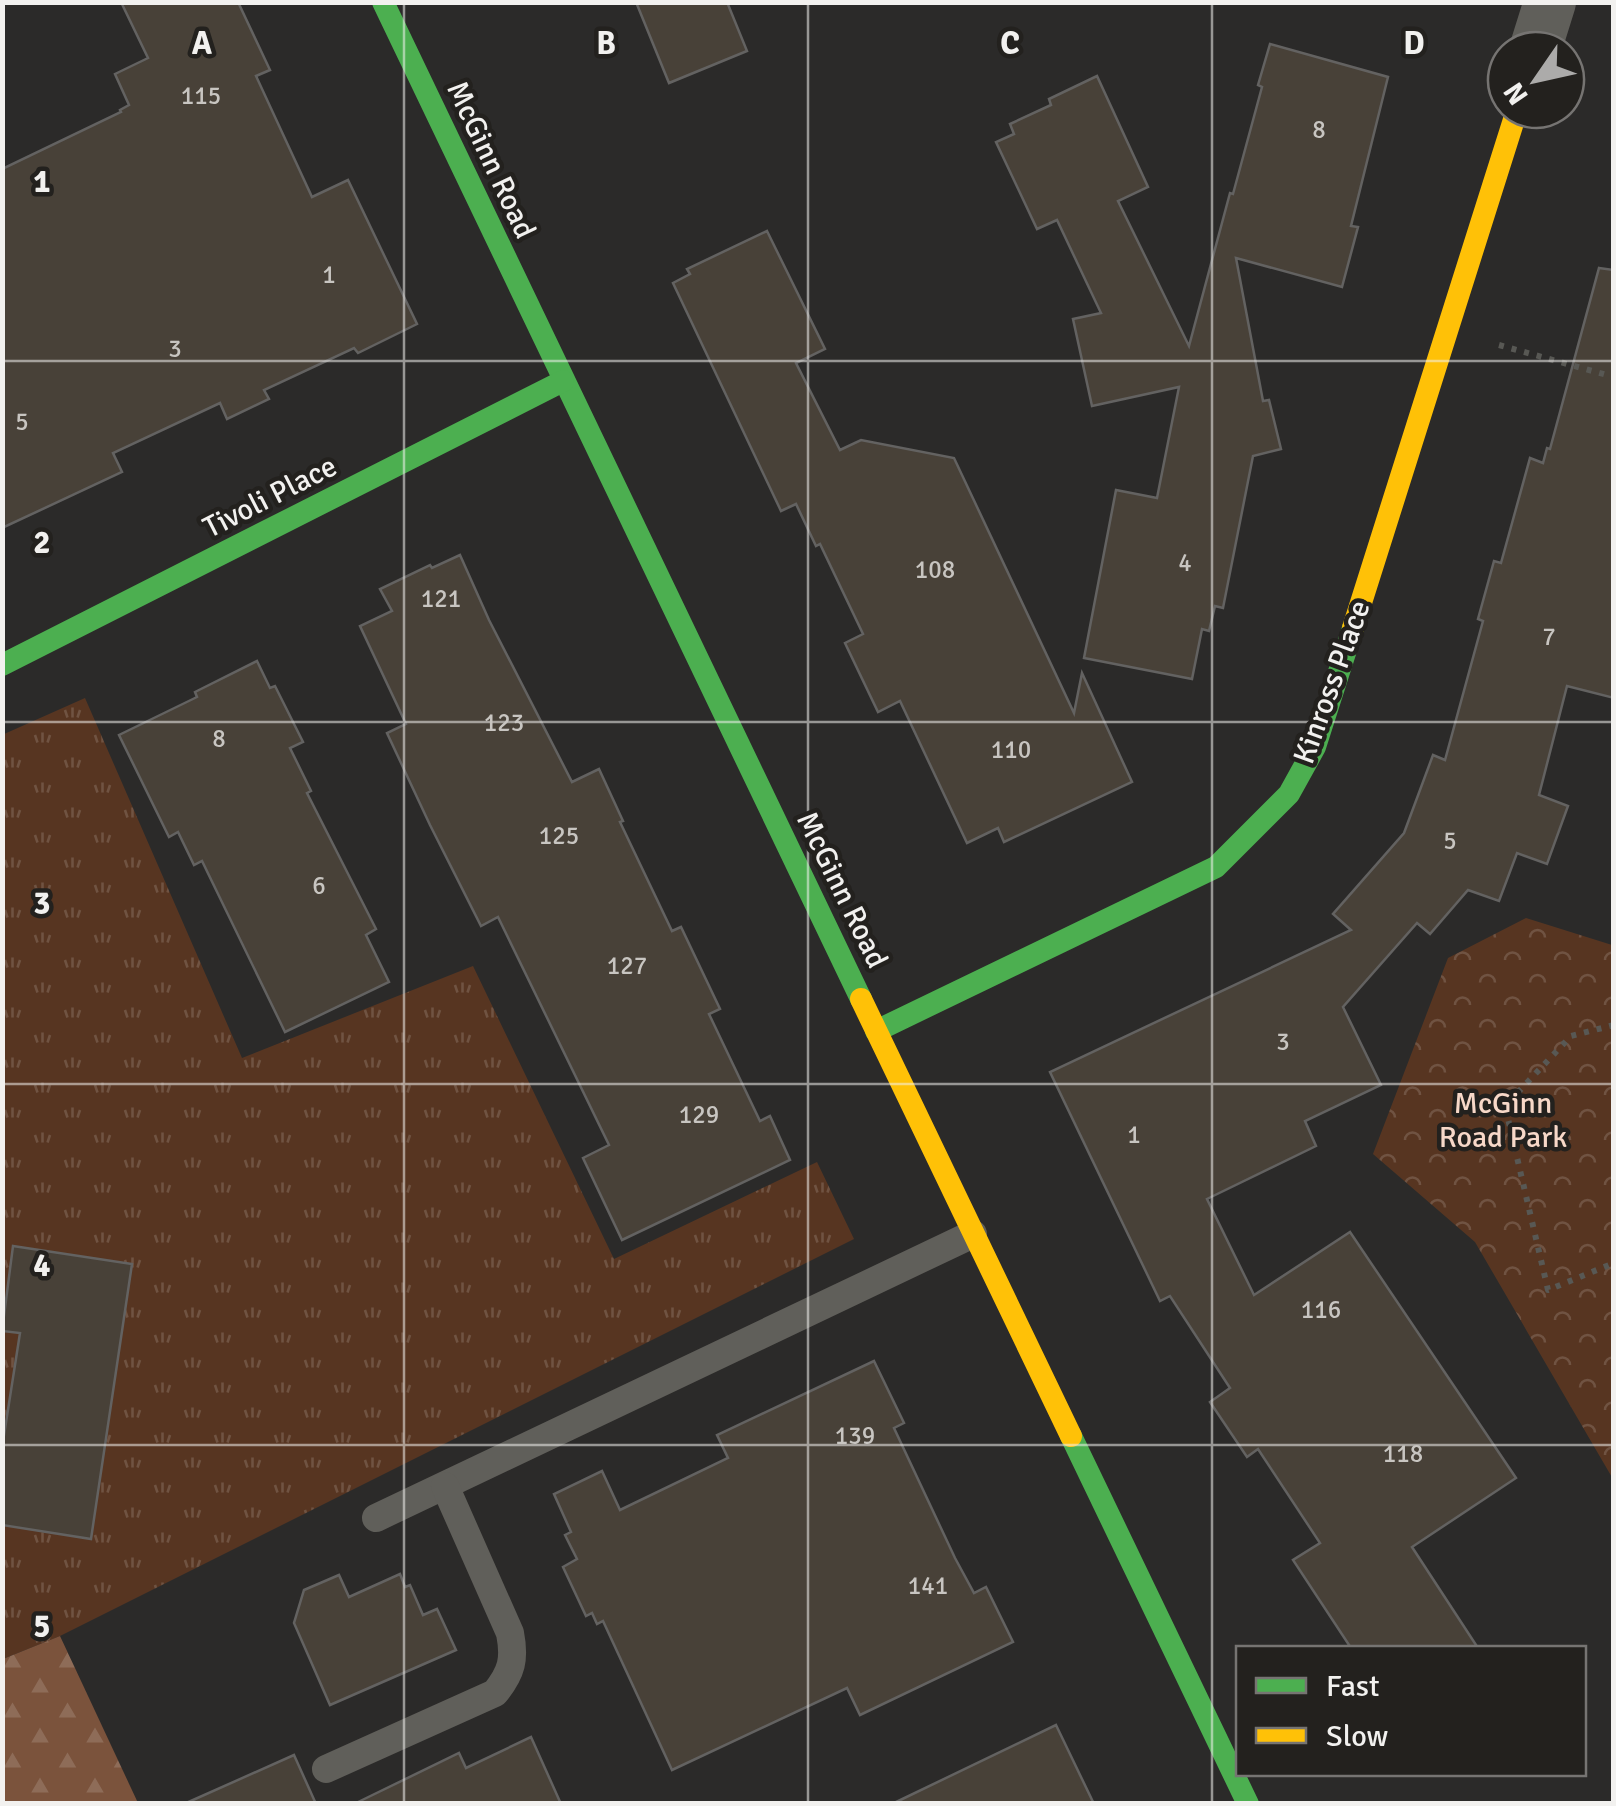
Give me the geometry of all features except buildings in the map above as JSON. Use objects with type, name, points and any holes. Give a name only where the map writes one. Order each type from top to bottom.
[{"type":"street","name":"McGinn Road","points":[[383,2],[1248,1804]]},
{"type":"street","points":[[1541,30],[1550,2]]},
{"type":"street","name":"Kinross Place","points":[[876,1031],[1216,867],[1289,794],[1315,746],[1511,130]]},
{"type":"street","name":"Tivoli Place","points":[[2,665],[563,381]]},
{"type":"lane","points":[[376,1518],[974,1234]]},
{"type":"lane","points":[[326,1769],[495,1693],[510,1675],[514,1656],[510,1633],[444,1486]]},
{"type":"path","points":[[1448,330],[1614,377]]},
{"type":"path","points":[[1614,1025],[1571,1036],[1505,1106],[1548,1290],[1614,1263]]},
{"type":"green space","points":[[85,698],[242,1058],[473,966],[614,1259],[817,1162],[854,1239],[60,1636],[3,1659],[2,735]]},
{"type":"green space","name":"McGinn Road Park","points":[[1526,918],[1612,945],[1613,936],[1613,1479],[1475,1242],[1373,1154],[1448,958]]},
{"type":"green space","points":[[60,1636],[138,1803],[3,1803],[3,1659]]},
{"type":"traffic: fast","points":[[383,2],[861,999]]},
{"type":"traffic: fast","points":[[2,665],[563,381]]},
{"type":"traffic: fast","points":[[876,1031],[1216,867],[1289,794],[1315,747],[1353,628]]},
{"type":"traffic: fast","points":[[1071,1436],[1248,1804]]},
{"type":"traffic: slow","points":[[1353,628],[1511,130]]},
{"type":"traffic: slow","points":[[861,999],[1071,1436]]}]
